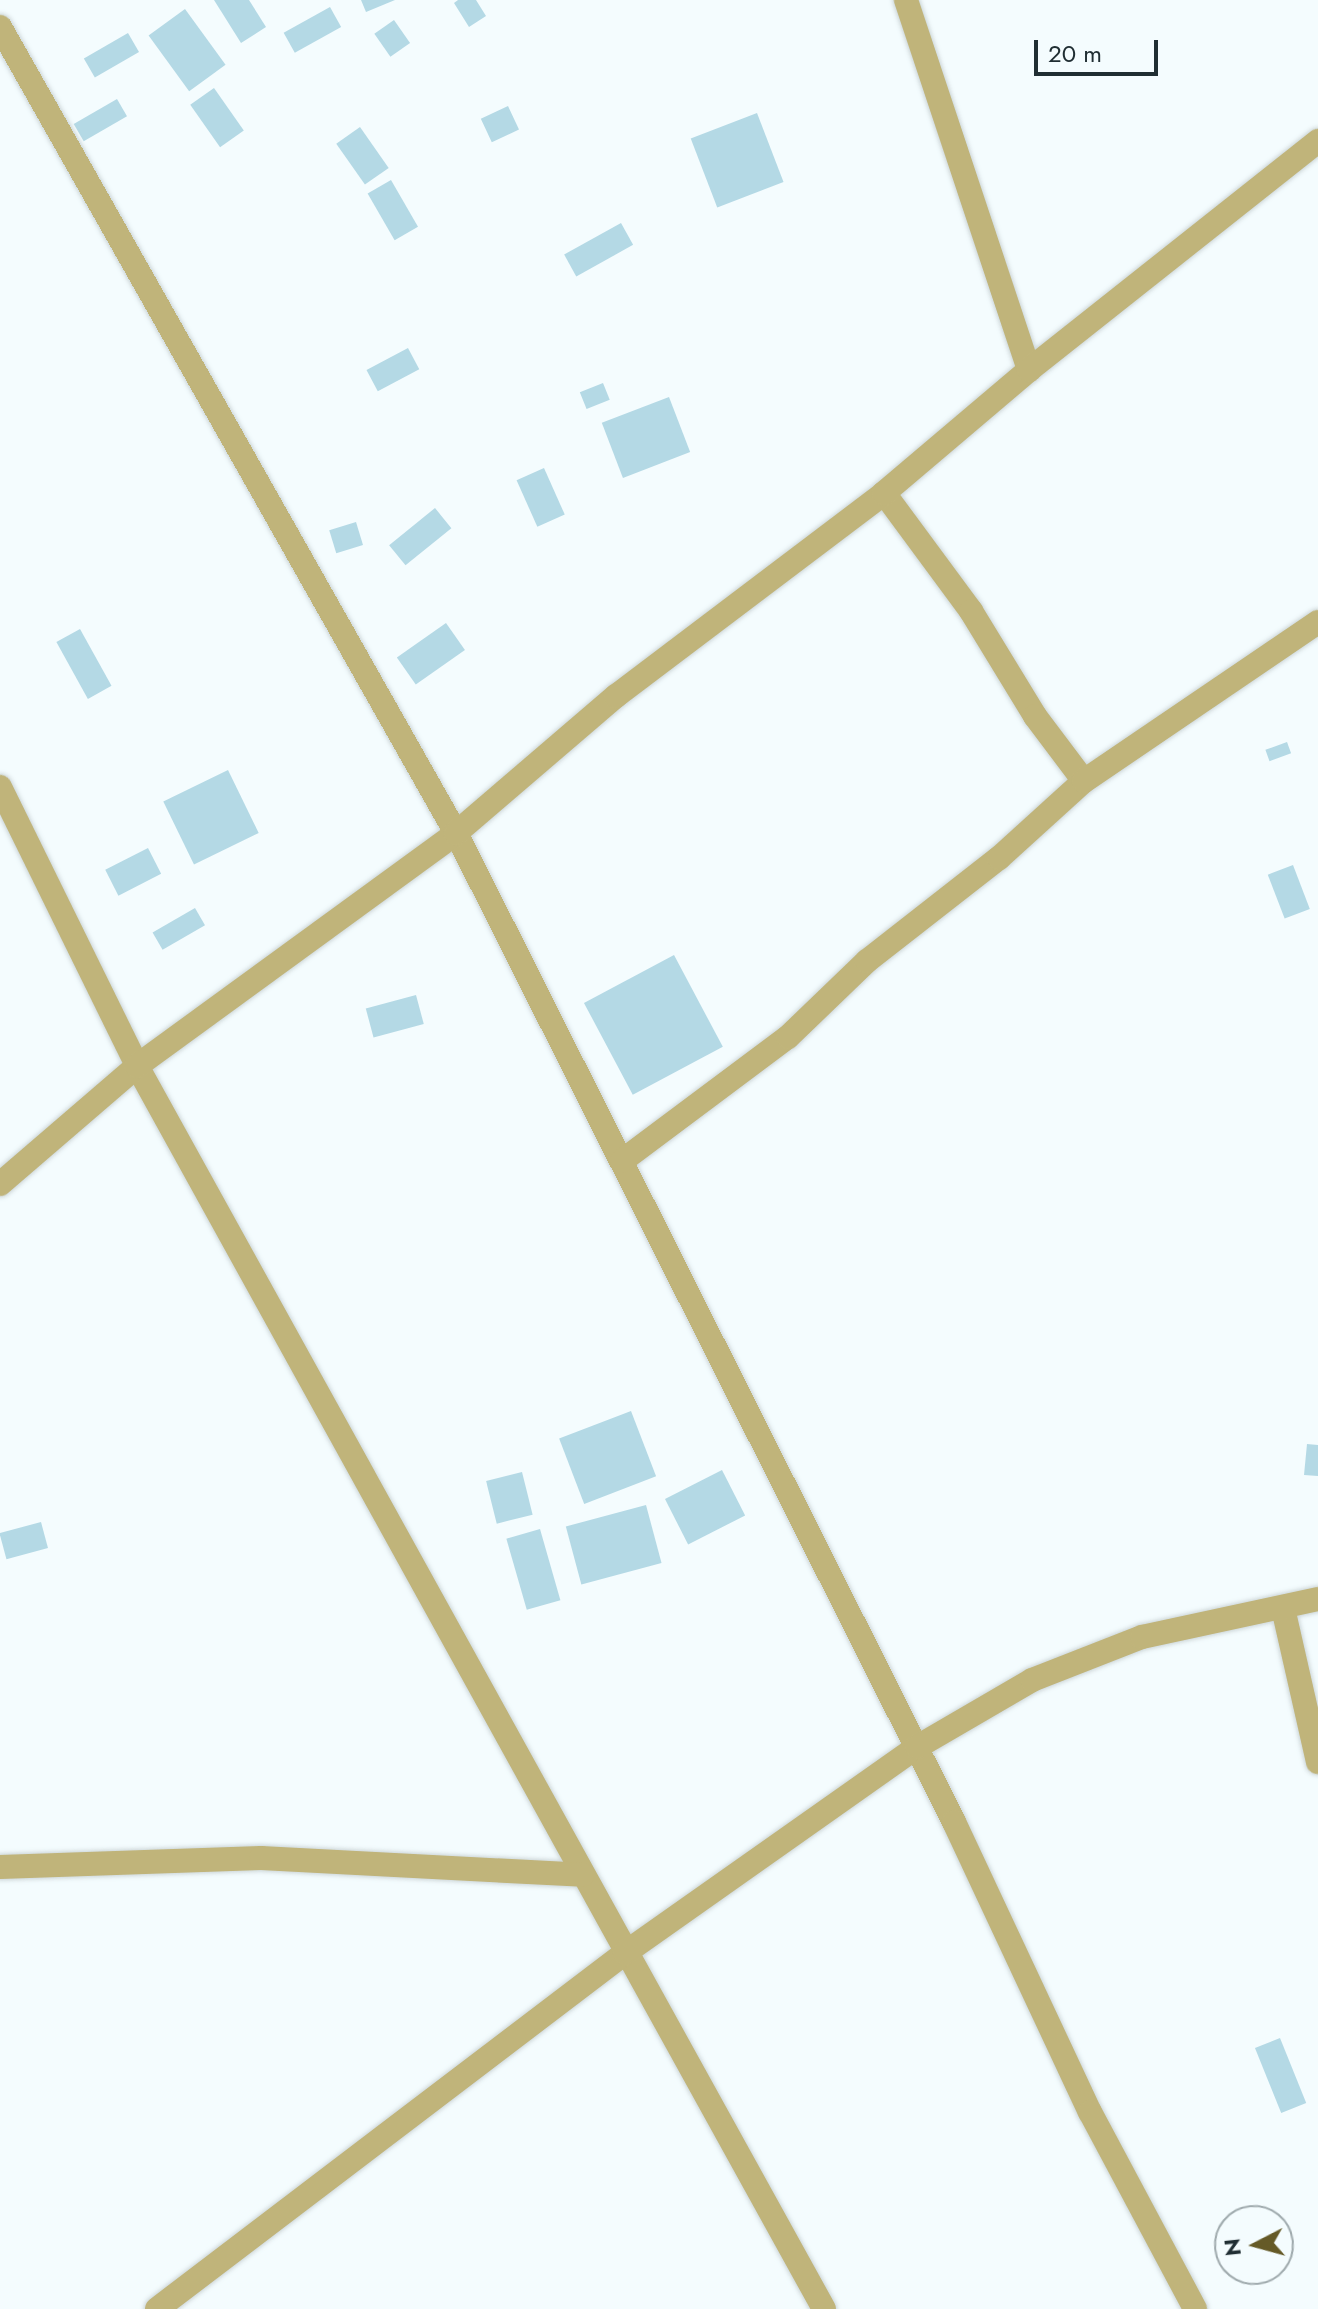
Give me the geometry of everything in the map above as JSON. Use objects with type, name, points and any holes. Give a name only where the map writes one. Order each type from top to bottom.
[{"type":"street","points":[[906,0],[1029,370]]},
{"type":"street","points":[[0,27],[456,833],[917,1747],[1090,2112],[1195,2309]]},
{"type":"street","points":[[0,1184],[137,1066],[456,833],[616,696],[884,493],[1029,370],[1318,141]]},
{"type":"street","points":[[884,493],[971,611],[1035,716],[1084,781]]},
{"type":"street","points":[[622,1161],[788,1037],[867,961],[999,858],[1084,781],[1318,622]]},
{"type":"street","points":[[0,787],[137,1066],[824,2309]]},
{"type":"street","points":[[157,2309],[625,1953],[917,1747],[1032,1680],[1142,1637],[1318,1599]]},
{"type":"street","points":[[1283,1608],[1318,1762]]},
{"type":"street","points":[[0,1867],[261,1858],[583,1875]]},
{"type":"building","points":[[214,0],[249,0],[266,27],[241,43]]},
{"type":"building","points":[[361,0],[395,0],[366,12]]},
{"type":"building","points":[[458,0],[476,0],[486,16],[469,27],[454,3]]},
{"type":"building","points":[[330,7],[341,27],[295,53],[284,33]]},
{"type":"building","points":[[185,9],[226,65],[189,91],[149,35]]},
{"type":"building","points":[[394,20],[410,43],[390,57],[374,34]]},
{"type":"building","points":[[128,33],[139,52],[95,78],[84,58]]},
{"type":"building","points":[[214,88],[244,131],[220,147],[190,105]]},
{"type":"building","points":[[117,99],[127,116],[84,141],[74,124]]},
{"type":"building","points":[[508,106],[519,130],[492,142],[481,119]]},
{"type":"building","points":[[757,113],[784,182],[717,208],[691,138]]},
{"type":"building","points":[[360,127],[389,168],[365,185],[336,144]]},
{"type":"building","points":[[391,180],[418,227],[395,240],[368,194]]},
{"type":"building","points":[[621,223],[633,245],[576,276],[564,255]]},
{"type":"building","points":[[408,348],[419,369],[378,391],[367,370]]},
{"type":"building","points":[[603,383],[610,400],[587,409],[580,392]]},
{"type":"building","points":[[669,397],[690,452],[623,478],[602,423]]},
{"type":"building","points":[[544,468],[565,515],[537,527],[517,480]]},
{"type":"building","points":[[435,508],[451,528],[406,565],[389,545]]},
{"type":"building","points":[[356,522],[363,545],[336,553],[329,530]]},
{"type":"building","points":[[446,623],[465,650],[416,684],[397,657]]},
{"type":"building","points":[[80,629],[112,686],[88,699],[56,642]]},
{"type":"building","points":[[1287,742],[1291,753],[1269,761],[1265,750]]},
{"type":"building","points":[[228,770],[259,833],[194,864],[163,802]]},
{"type":"building","points":[[148,848],[161,874],[118,896],[105,870]]},
{"type":"building","points":[[1293,865],[1310,909],[1285,919],[1268,875]]},
{"type":"building","points":[[195,908],[205,925],[163,950],[153,932]]},
{"type":"building","points":[[674,955],[723,1047],[633,1095],[584,1003]]},
{"type":"building","points":[[416,995],[424,1024],[374,1037],[366,1008]]},
{"type":"building","points":[[631,1411],[656,1476],[584,1504],[559,1439]]},
{"type":"building","points":[[1307,1444],[1318,1445],[1318,1476],[1304,1475]]},
{"type":"building","points":[[722,1470],[745,1515],[688,1544],[665,1499]]},
{"type":"building","points":[[522,1472],[533,1515],[497,1524],[486,1481]]},
{"type":"building","points":[[646,1505],[662,1563],[581,1584],[566,1526]]},
{"type":"building","points":[[41,1522],[48,1548],[6,1559],[0,1533]]},
{"type":"building","points":[[540,1529],[560,1600],[527,1610],[506,1539]]},
{"type":"building","points":[[1280,2038],[1306,2103],[1281,2113],[1255,2048]]}]
